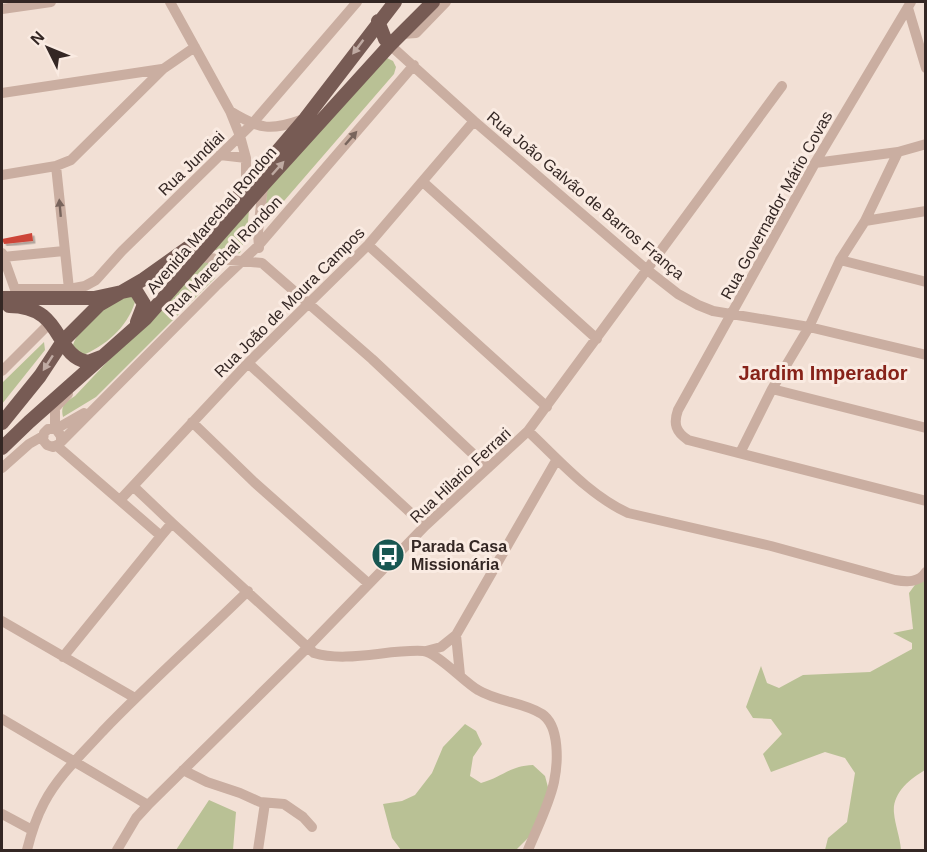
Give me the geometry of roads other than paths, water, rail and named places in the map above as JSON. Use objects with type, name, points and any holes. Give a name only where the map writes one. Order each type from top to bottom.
[{"type":"main road","name":"Avenida Marechal Rondon","points":[[2,448],[157,306],[198,257],[390,45],[433,2]]},
{"type":"main road","name":"Avenida Marechal Rondon","points":[[2,423],[40,376],[63,341],[99,305],[144,279],[189,247],[246,188],[305,119],[387,9]]},
{"type":"main road","points":[[387,9],[389,26],[402,34]]},
{"type":"main road","points":[[387,9],[385,39],[390,45]]},
{"type":"main road","points":[[2,298],[16,294],[94,298],[136,291],[143,300],[142,311],[134,329]]},
{"type":"main road","points":[[2,306],[28,308],[43,315],[51,322],[75,357],[88,362],[105,355]]},
{"type":"street","points":[[2,9],[51,2]]},
{"type":"street","points":[[170,2],[230,111],[246,158],[246,188]]},
{"type":"street","name":"Rua Jundiai","points":[[16,294],[69,289],[85,286],[96,280],[122,251],[252,124],[357,2]]},
{"type":"street","points":[[402,34],[416,33],[446,2]]},
{"type":"street","points":[[909,5],[926,68]]},
{"type":"street","name":"Rua Governador Mário Covas","points":[[740,453],[688,440],[680,435],[675,427],[678,410],[815,163],[909,5]]},
{"type":"street","name":"Rua João Galvão de Barros França","points":[[390,45],[474,121],[678,294],[698,305],[731,314],[809,327],[926,355]]},
{"type":"street","points":[[2,175],[56,166],[71,160],[163,69],[195,47]]},
{"type":"street","name":"Rua Marechal Rondon","points":[[59,444],[258,246],[414,65]]},
{"type":"street","points":[[2,93],[163,69]]},
{"type":"street","name":"Rua Hilario Ferrari","points":[[117,850],[136,818],[148,805],[426,526],[528,431],[782,86]]},
{"type":"street","points":[[273,127],[271,110],[276,97]]},
{"type":"street","points":[[230,111],[252,124],[273,127],[286,126],[305,119]]},
{"type":"street","name":"Rua João de Moura Campos","points":[[120,500],[248,363],[368,245],[474,121]]},
{"type":"street","points":[[815,163],[898,152],[926,144]]},
{"type":"street","points":[[898,152],[865,221],[840,260],[809,327],[772,388],[740,453],[926,501]]},
{"type":"street","points":[[220,155],[246,158]]},
{"type":"street","points":[[56,166],[69,289]]},
{"type":"street","points":[[423,182],[597,339]]},
{"type":"street","points":[[263,185],[258,246],[262,263],[307,305],[372,359],[488,468]]},
{"type":"street","points":[[865,221],[926,211]]},
{"type":"street","points":[[260,215],[264,221],[282,219]]},
{"type":"street","points":[[368,245],[547,407]]},
{"type":"street","points":[[16,294],[2,255],[64,251]]},
{"type":"street","points":[[198,257],[262,263]]},
{"type":"street","points":[[840,260],[926,282]]},
{"type":"street","points":[[2,371],[51,322]]},
{"type":"street","points":[[248,363],[426,526]]},
{"type":"street","points":[[59,444],[62,436],[56,429],[56,408],[84,374]]},
{"type":"street","points":[[772,388],[926,428]]},
{"type":"street","points":[[2,468],[29,444],[43,436],[48,429],[56,429],[94,408]]},
{"type":"street","points":[[192,422],[254,482],[369,584]]},
{"type":"street","points":[[528,431],[593,492],[628,513],[771,546],[903,581],[920,578],[926,572]]},
{"type":"street","points":[[43,436],[47,445],[59,444],[161,536]]},
{"type":"street","points":[[133,486],[314,652],[330,656],[426,651],[441,647],[456,635],[557,459]]},
{"type":"street","points":[[63,657],[172,523]]},
{"type":"street","points":[[27,850],[32,830],[45,801],[74,761],[135,698],[197,642],[248,591]]},
{"type":"street","points":[[2,621],[135,698]]},
{"type":"street","points":[[456,635],[460,675]]},
{"type":"street","points":[[426,651],[474,688],[491,698],[533,710],[545,716],[553,726],[556,737],[554,780],[528,850]]},
{"type":"street","points":[[2,718],[148,805]]},
{"type":"street","points":[[183,770],[207,782],[265,803],[284,804],[303,817],[312,827]]},
{"type":"street","points":[[258,850],[265,803]]},
{"type":"street","points":[[2,814],[32,830]]},
{"type":"place","name":"Parada Casa Missionária","points":[[388,555]]},
{"type":"district","name":"Jardim Imperador","points":[[823,373]]}]
